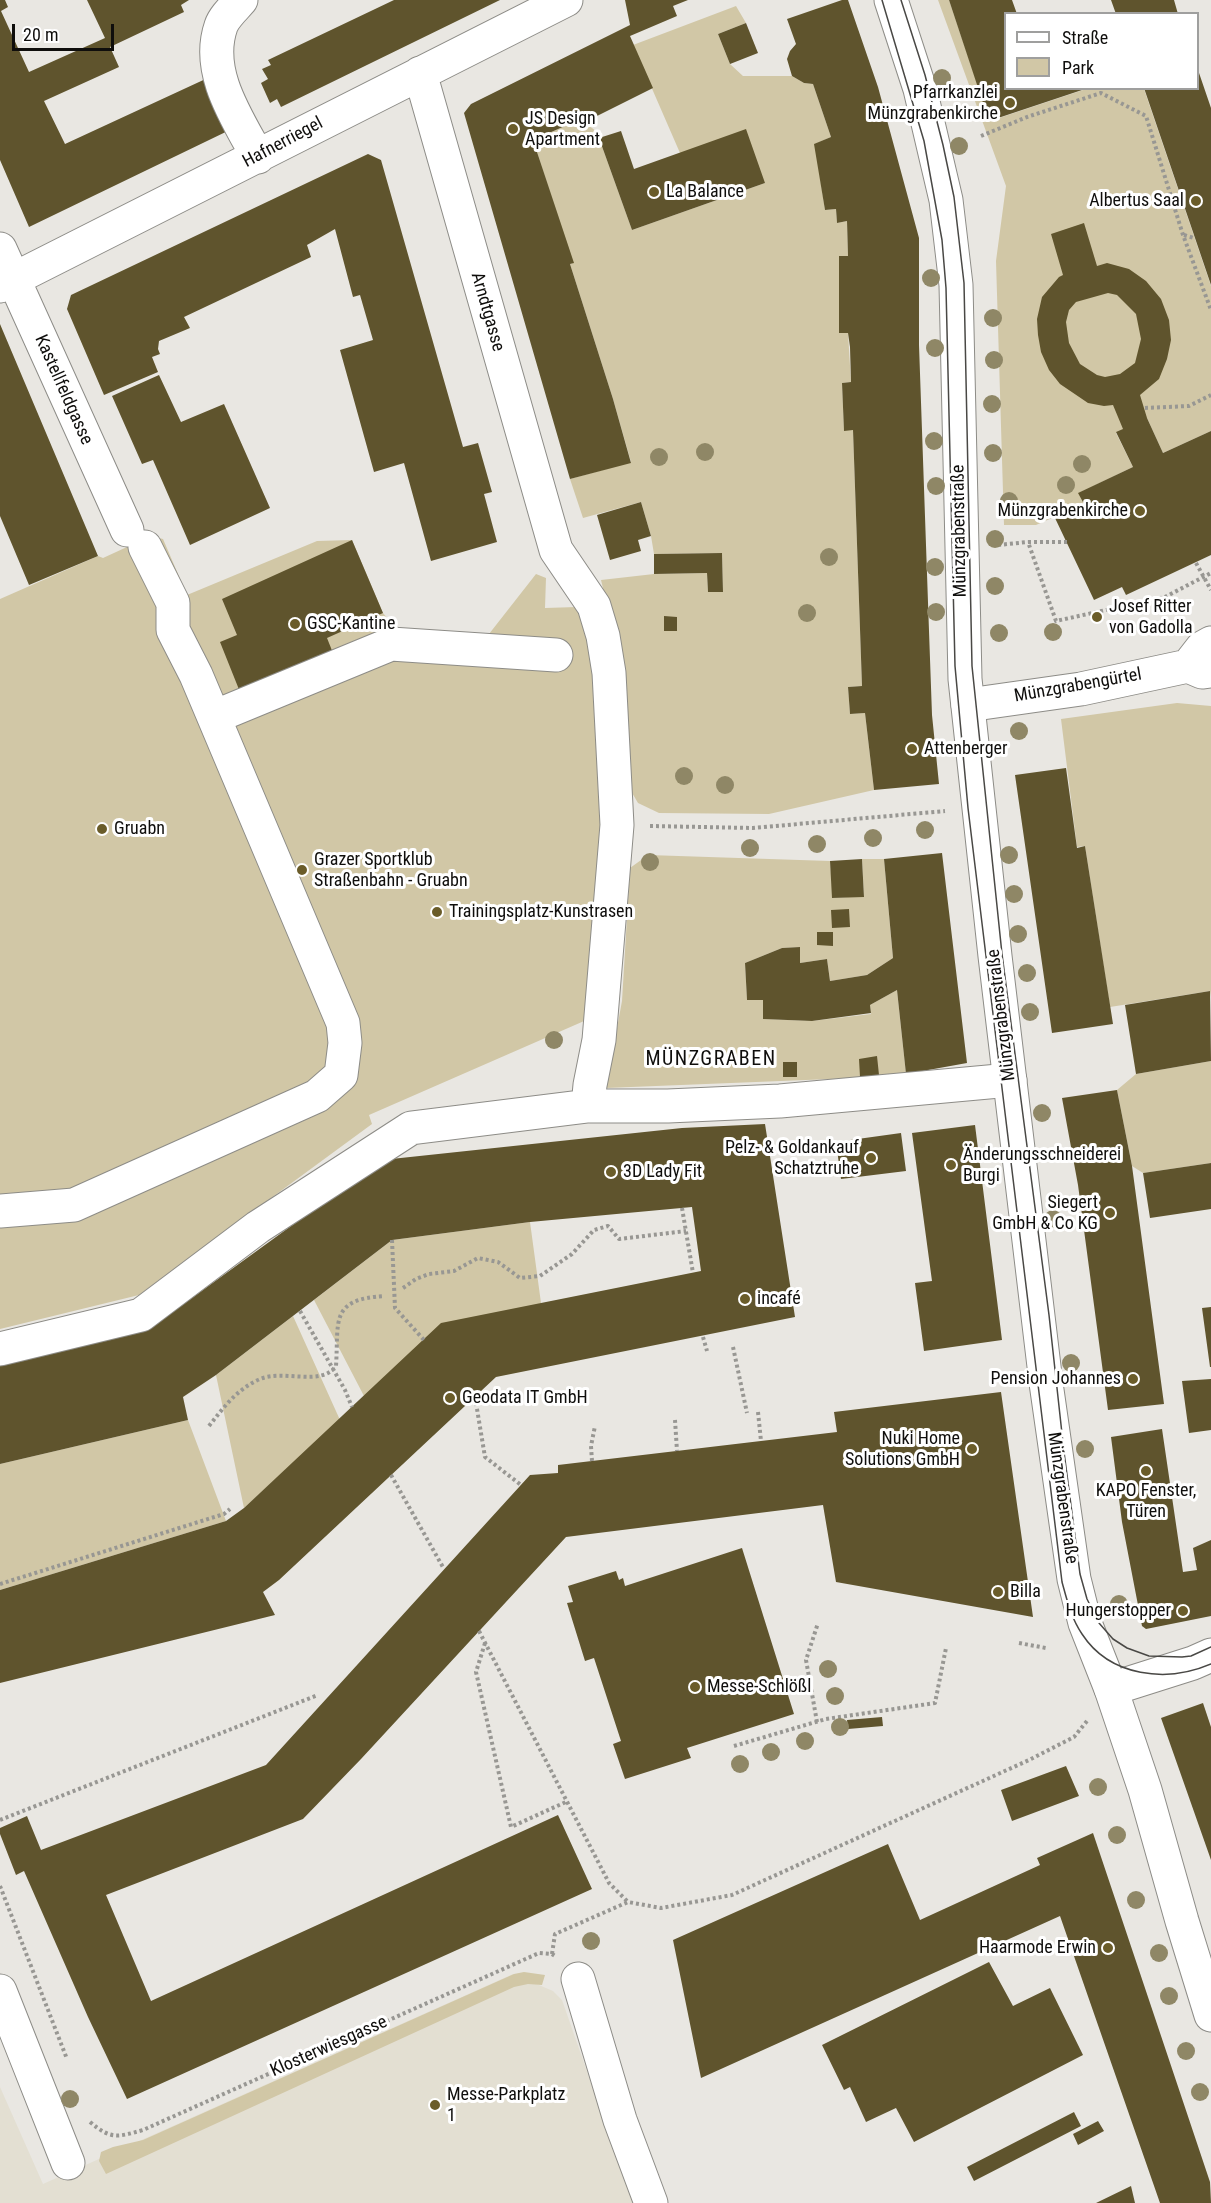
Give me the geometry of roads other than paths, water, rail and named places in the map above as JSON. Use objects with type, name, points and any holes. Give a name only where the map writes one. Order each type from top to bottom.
[{"type":"main road","points":[[241,0],[221,24],[217,66],[238,122],[258,157]]},
{"type":"main road","name":"Hafnerriegel","points":[[7,283],[566,0]]},
{"type":"main road","name":"Münzgrabenstraße","points":[[891,0],[920,90],[935,148],[946,200],[956,285],[964,666],[1046,1383],[1074,1579],[1085,1623],[1111,1689],[1145,1790],[1211,2015]]},
{"type":"main road","name":"Arndtgasse","points":[[420,73],[556,550],[594,606],[603,636],[609,673],[617,825],[599,1040],[588,1106]]},
{"type":"main road","name":"Kastellfeldgasse","points":[[0,249],[7,283],[136,539],[173,603],[173,630],[214,717],[343,1023],[345,1042],[341,1074],[317,1096],[74,1204],[0,1211]]},
{"type":"main road","name":"Münzgrabengürtel","points":[[968,705],[1082,689],[1200,668],[1202,648],[1211,643]]},
{"type":"main road","points":[[214,717],[391,644],[556,655]]},
{"type":"main road","points":[[0,1349],[141,1315],[258,1227],[411,1128],[588,1106],[668,1106],[780,1101],[1010,1080]]},
{"type":"main road","points":[[1111,1689],[1193,1663],[1211,1654]]},
{"type":"main road","points":[[578,1978],[620,2120],[651,2203]]},
{"type":"main road","points":[[0,1991],[68,2163]]},
{"type":"tram line","points":[[882,0],[924,141],[942,240],[946,288],[955,666],[968,808],[1062,1582],[1078,1628],[1094,1648],[1108,1660],[1140,1672],[1158,1674],[1194,1670],[1211,1664]]},
{"type":"tram line","points":[[901,0],[925,75],[943,145],[954,197],[964,283],[972,666],[1002,954],[1080,1574],[1087,1599],[1099,1623],[1113,1639],[1127,1648],[1149,1656],[1182,1657],[1191,1656],[1211,1647]]},
{"type":"place","name":"Pfarrkanzlei Münzgrabenkirche","points":[[1010,103]]},
{"type":"place","name":"JS Design Apartment","points":[[513,129]]},
{"type":"place","name":"La Balance","points":[[654,192]]},
{"type":"place","name":"Albertus Saal","points":[[1196,201]]},
{"type":"place","name":"Münzgrabenkirche","points":[[1140,511]]},
{"type":"place","name":"Josef Ritter von Gadolla","points":[[1097,617]]},
{"type":"place","name":"GSC-Kantine","points":[[295,624]]},
{"type":"place","name":"Attenberger","points":[[912,749]]},
{"type":"place","name":"Gruabn","points":[[102,829]]},
{"type":"place","name":"Grazer Sportklub Straßenbahn - Gruabn","points":[[302,870]]},
{"type":"place","name":"Trainingsplatz-Kunstrasen","points":[[437,912]]},
{"type":"place","name":"Pelz- & Goldankauf Schatztruhe","points":[[871,1158]]},
{"type":"place","name":"Änderungsschneiderei Burgi","points":[[951,1165]]},
{"type":"place","name":"3D Lady Fit","points":[[611,1172]]},
{"type":"place","name":"Siegert GmbH & Co KG","points":[[1110,1213]]},
{"type":"place","name":"incafé","points":[[745,1299]]},
{"type":"place","name":"Pension Johannes","points":[[1133,1379]]},
{"type":"place","name":"Geodata IT GmbH","points":[[450,1398]]},
{"type":"place","name":"Nuki Home Solutions GmbH","points":[[972,1449]]},
{"type":"place","name":"KAPO Fenster, Türen","points":[[1146,1471]]},
{"type":"place","name":"Billa","points":[[998,1592]]},
{"type":"place","name":"Hungerstopper","points":[[1183,1611]]},
{"type":"place","name":"Messe-Schlößl","points":[[695,1687]]},
{"type":"place","name":"Haarmode Erwin","points":[[1108,1948]]},
{"type":"place","name":"Messe-Parkplatz 1","points":[[435,2105]]},
{"type":"district","name":"MÜNZGRABEN","points":[[711,1060]]}]
